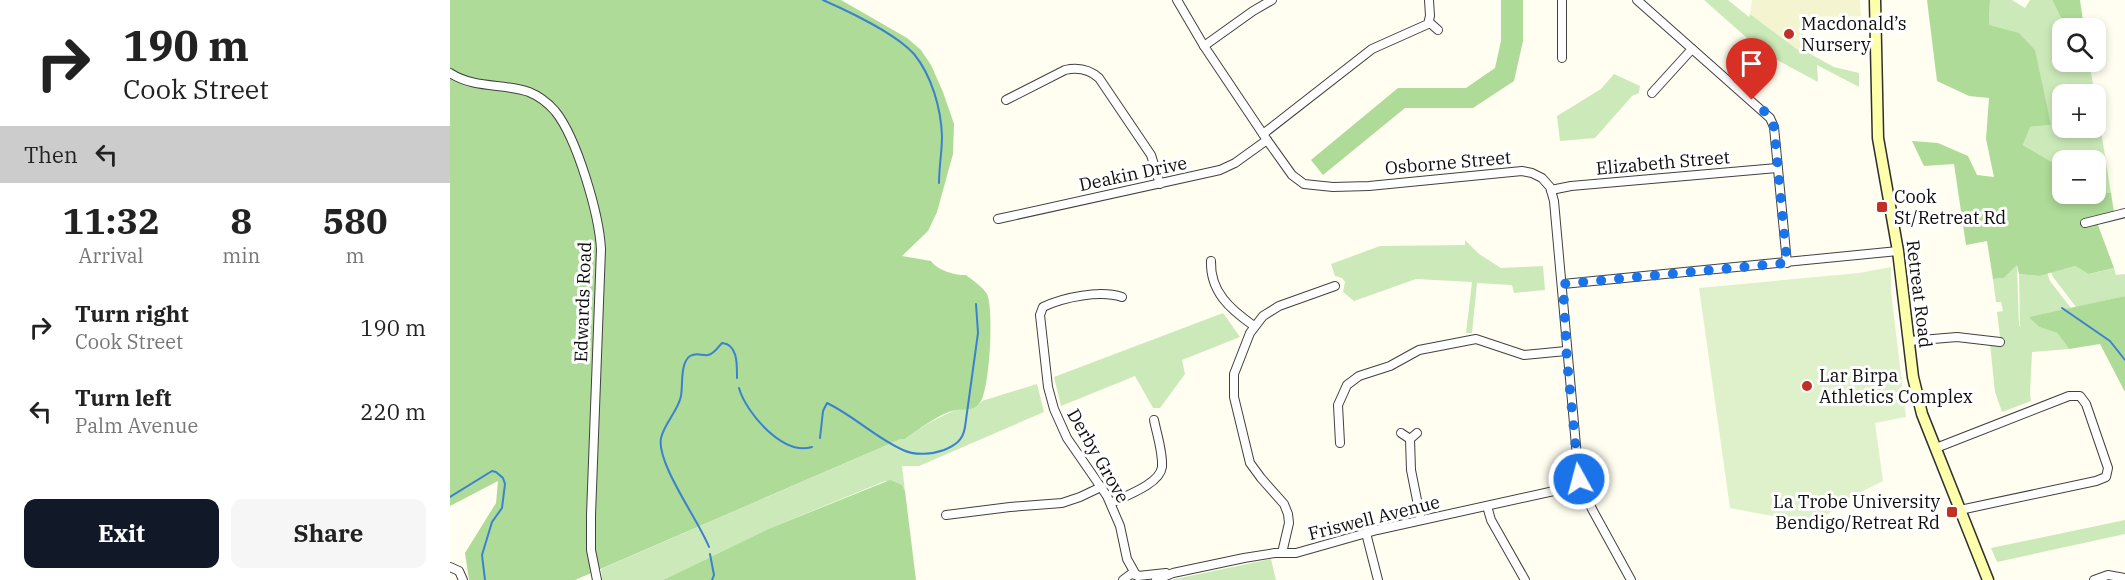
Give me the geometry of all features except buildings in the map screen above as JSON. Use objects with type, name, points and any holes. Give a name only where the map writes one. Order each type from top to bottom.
[{"type":"street","name":"Osborne Street","points":[[1177,0],[1204,46],[1265,137],[1292,175],[1304,184],[1333,187],[1369,186],[1522,171],[1538,175],[1551,190]]},
{"type":"street","points":[[1204,46],[1272,0]]},
{"type":"street","points":[[1429,0],[1430,22],[1438,30]]},
{"type":"street","points":[[1562,0],[1562,58]]},
{"type":"street","points":[[1637,0],[1770,118],[1774,127],[1787,263]]},
{"type":"street","name":"Retreat Road","points":[[1875,0],[1878,138],[1898,251],[1917,397],[1988,580]]},
{"type":"street","name":"Deakin Drive","points":[[998,219],[1220,170],[1235,163],[1372,49],[1420,29],[1430,22]]},
{"type":"street","points":[[1652,93],[1692,49]]},
{"type":"street","points":[[1006,100],[1065,70],[1073,68],[1088,70],[1099,78],[1151,155],[1160,184]]},
{"type":"street","name":"Edwards Road","points":[[450,73],[477,84],[528,92],[550,106],[567,132],[595,210],[601,249],[591,550],[597,580]]},
{"type":"street","name":"Elizabeth Street","points":[[1551,190],[1571,186],[1777,168]]},
{"type":"street","points":[[1551,190],[1556,213],[1563,284],[1566,351],[1576,465],[1581,486],[1631,580]]},
{"type":"street","points":[[2085,223],[2125,213]]},
{"type":"street","points":[[1563,284],[1898,251]]},
{"type":"street","points":[[1210,261],[1212,274],[1222,300],[1254,326]]},
{"type":"street","points":[[1282,552],[1289,523],[1288,511],[1251,463],[1233,391],[1236,366],[1254,326],[1263,316],[1274,309],[1335,286]]},
{"type":"street","name":"Derby Grove","points":[[1122,297],[1099,293],[1056,302],[1044,307],[1040,315],[1048,387],[1054,409],[1066,438],[1111,503],[1127,559],[1139,577]]},
{"type":"street","points":[[1909,341],[1956,337],[2000,342]]},
{"type":"street","points":[[1340,443],[1338,405],[1347,385],[1359,376],[1390,366],[1419,350],[1476,339],[1524,355],[1566,351]]},
{"type":"street","points":[[1936,448],[2069,396],[2080,396],[2086,404],[2108,468],[2106,477],[1960,510]]},
{"type":"street","points":[[1111,503],[1148,485],[1159,476],[1162,465],[1154,420]]},
{"type":"street","points":[[1401,433],[1414,436],[1411,471],[1421,520]]},
{"type":"street","name":"Friswell Avenue","points":[[1123,579],[1131,574],[1139,577],[1173,573],[1244,558],[1282,552],[1296,553],[1421,520],[1581,486]]},
{"type":"street","points":[[946,515],[1062,503],[1101,487]]},
{"type":"street","points":[[1487,506],[1493,523],[1525,580]]},
{"type":"street","points":[[1366,533],[1378,580]]},
{"type":"street","name":"Derby Grove","points":[[1123,579],[1127,559]]},
{"type":"street","points":[[450,567],[459,571],[463,580]]},
{"type":"street","name":"Friswell Avenue","points":[[1156,580],[1173,573]]},
{"type":"street","points":[[2094,580],[2108,575],[2125,578]]},
{"type":"green space","points":[[450,0],[841,0],[907,38],[921,50],[931,65],[954,124],[953,154],[937,212],[928,231],[902,256],[931,261],[947,272],[966,275],[987,294],[990,316],[990,350],[986,385],[979,404],[972,409],[951,411],[905,439],[575,580],[469,580],[465,553],[496,503],[498,481],[450,506]]},
{"type":"green space","points":[[1501,0],[1523,0],[1523,41],[1514,81],[1473,108],[1405,108],[1323,175],[1311,160],[1398,88],[1466,88],[1495,68],[1501,41]]},
{"type":"green space","points":[[1704,0],[1728,0],[1802,53],[1803,50],[1834,67],[1859,73],[1859,87],[1817,65],[1818,82],[1764,53]]},
{"type":"green space","name":"Macdonald’s Nursery","points":[[1752,0],[1860,0],[1861,16],[1802,17],[1803,54],[1750,14]]},
{"type":"green space","points":[[1927,0],[1990,0],[1989,25],[2019,33],[2035,50],[2051,125],[2030,127],[2023,145],[2052,162],[2052,204],[2106,204],[2106,193],[2111,193],[2114,212],[2095,217],[2114,268],[2089,274],[2075,266],[2039,276],[2019,274],[2017,265],[2004,278],[1993,279],[1987,241],[1966,245],[1954,164],[1924,166],[1912,141],[1938,143],[1968,156],[1977,175],[1994,177],[1986,139],[1989,98],[1969,96],[1937,81]]},
{"type":"green space","points":[[1990,0],[2012,0],[2025,8],[2030,0],[2052,0],[2061,18],[2052,18],[2052,72],[2091,72],[2093,84],[2052,84],[2052,138],[2102,138],[2104,150],[2052,150],[2052,162],[2023,145],[2029,127],[2051,125],[1989,25]]},
{"type":"green space","points":[[2052,0],[2080,0],[2083,18],[2061,18]]},
{"type":"green space","points":[[1614,74],[1640,86],[1639,93],[1632,96],[1595,138],[1560,141],[1557,116],[1601,89]]},
{"type":"green space","points":[[2106,162],[2111,193],[2106,193]]},
{"type":"green space","points":[[1465,240],[1479,254],[1501,268],[1543,266],[1545,290],[1514,293],[1512,285],[1477,283],[1472,333],[1466,333],[1472,282],[1416,279],[1354,301],[1343,292],[1345,282],[1342,278],[1335,276],[1331,264],[1380,246],[1465,245]]},
{"type":"green space","points":[[2017,265],[2019,326],[2019,274],[2039,276],[2047,272],[2050,281],[2071,308],[2030,317],[2039,327],[2057,333],[2069,349],[2032,352],[2031,401],[2002,412],[1995,392],[1990,344],[2001,345],[1997,312],[2003,311],[2001,302],[1996,302],[1993,279],[2004,278]]},
{"type":"green space","points":[[2075,266],[2090,274],[2114,268],[2116,275],[2125,274],[2125,296],[2076,307],[2051,272]]},
{"type":"green space","name":"Lar Birpa Athletics Complex","points":[[1891,267],[1891,291],[1906,417],[1875,423],[1883,481],[1843,501],[1827,515],[1820,516],[1810,523],[1730,508],[1699,288],[1859,273]]},
{"type":"green space","points":[[2125,296],[2125,392],[2100,344],[2069,349],[2057,333],[2039,327],[2029,317]]},
{"type":"green space","points":[[1223,313],[1240,337],[1182,360],[1185,374],[1160,408],[1153,408],[1135,376],[1061,406],[1054,377]]},
{"type":"green space","points":[[1037,384],[1044,412],[919,466],[902,466],[905,491],[902,485],[885,481],[768,529],[663,580],[602,580],[601,569],[905,439],[951,412],[971,408],[982,401]]},
{"type":"green space","points":[[890,480],[902,485],[905,491],[916,580],[663,580],[768,529]]},
{"type":"green space","points":[[2125,520],[2125,534],[1997,562],[1991,548]]},
{"type":"green space","points":[[1271,559],[1276,580],[1170,580],[1175,579]]},
{"type":"waterway","points":[[823,0],[896,39],[914,54],[926,72],[940,115],[942,136],[939,183]]},
{"type":"waterway","points":[[820,438],[823,411],[827,403],[908,452],[935,453],[958,442],[965,427],[978,333],[976,304]]},
{"type":"waterway","points":[[2062,308],[2110,341],[2125,360]]},
{"type":"waterway","points":[[709,547],[671,477],[661,449],[661,438],[679,401],[683,369],[690,356],[710,354],[722,343],[727,344],[736,356],[737,378]]},
{"type":"waterway","points":[[739,388],[749,409],[778,439],[801,448],[812,447]]},
{"type":"waterway","points":[[450,497],[492,471],[503,478],[505,484],[502,508],[492,522],[482,555],[485,580]]},
{"type":"waterway","points":[[710,554],[714,575],[712,580]]},
{"type":"place","name":"Macdonald’s Nursery","points":[[1789,34]]},
{"type":"place","name":"Cook St/Retreat Rd","points":[[1882,207]]},
{"type":"place","name":"Lar Birpa Athletics Complex","points":[[1807,386]]},
{"type":"place","name":"La Trobe University Bendigo/Retreat Rd","points":[[1952,512]]},
{"type":"route","points":[[1579,479],[1567,361],[1563,284],[1787,263],[1774,127],[1766,113],[1752,100]]}]
